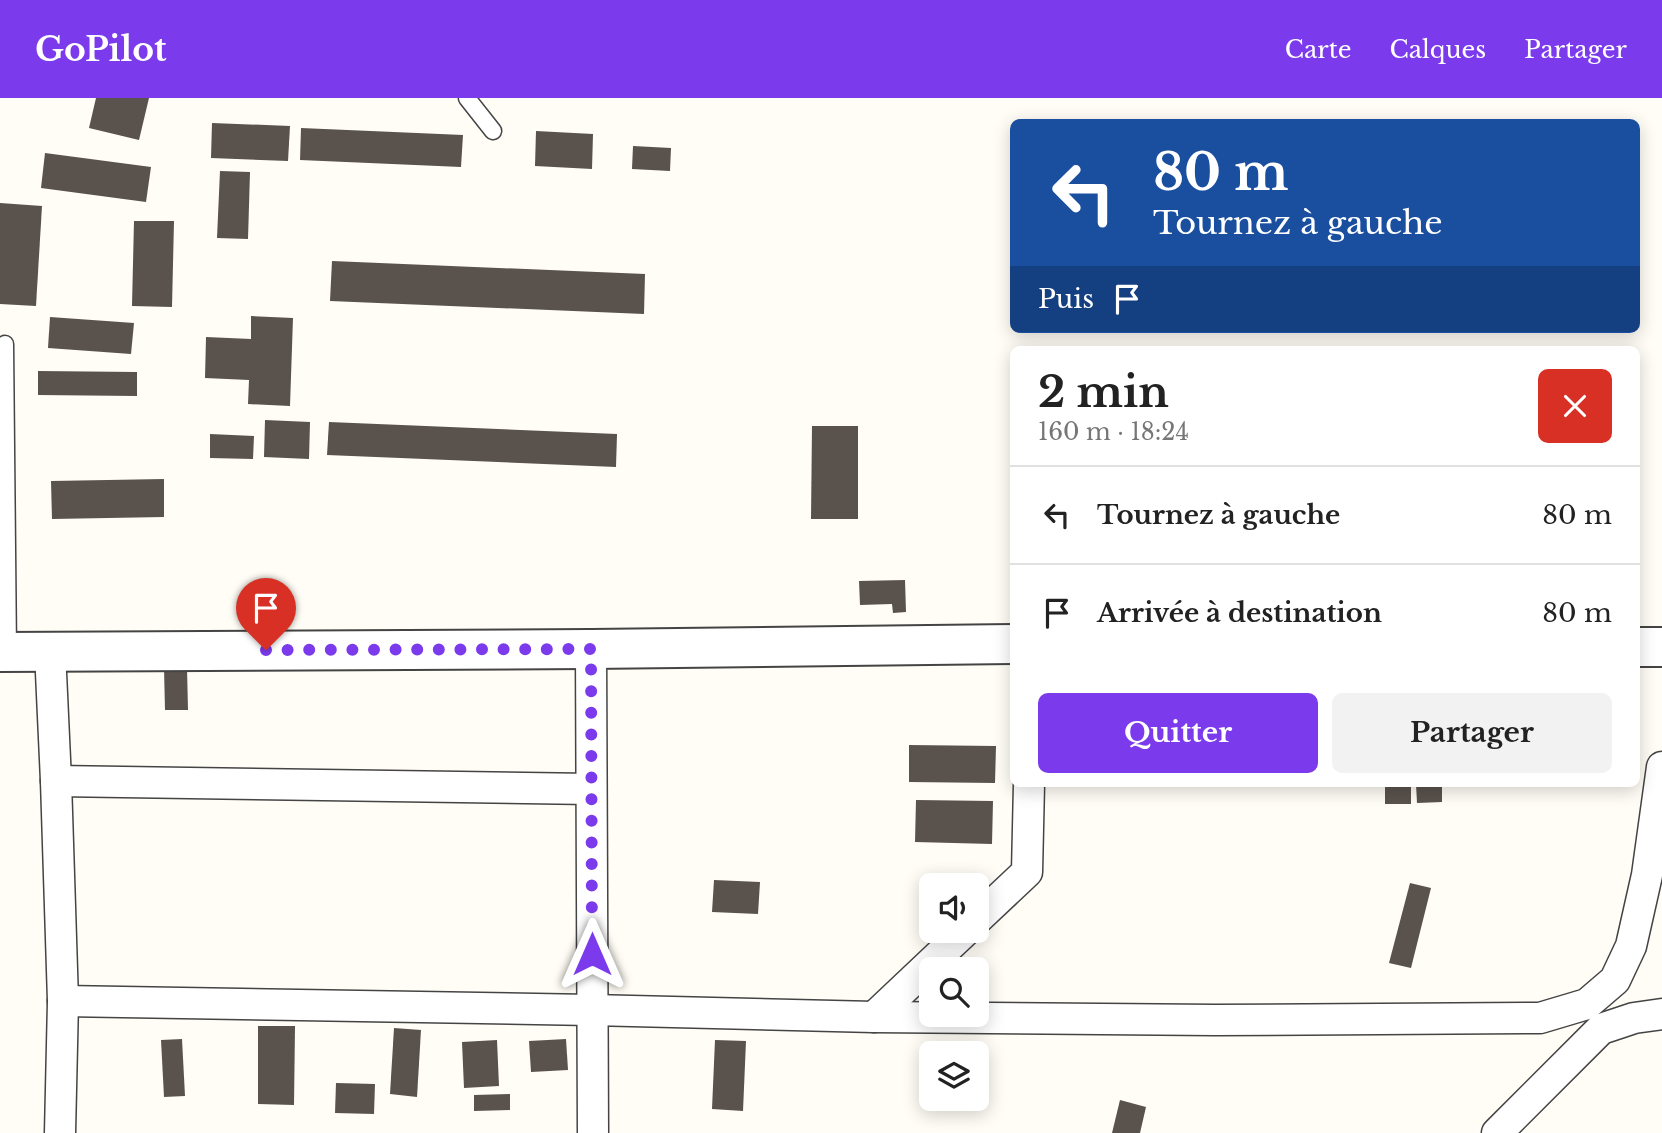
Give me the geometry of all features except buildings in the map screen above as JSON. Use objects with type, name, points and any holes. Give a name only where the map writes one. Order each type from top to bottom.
[{"type":"street","points":[[4,652],[1010,644]]},
{"type":"street","points":[[1640,647],[1662,647]]},
{"type":"street","points":[[591,649],[593,1133]]},
{"type":"street","points":[[50,651],[63,1001],[60,1133]]},
{"type":"street","points":[[1497,1133],[1594,1017],[1631,946],[1647,875],[1662,767]]},
{"type":"street","points":[[56,780],[591,789]]},
{"type":"street","points":[[989,908],[1027,872],[1030,787]]},
{"type":"street","points":[[873,1017],[952,943]]},
{"type":"street","points":[[63,1001],[873,1017],[1215,1020],[1634,1018],[1662,1014]]},
{"type":"lane","points":[[467,98],[492,131]]},
{"type":"lane","points":[[4,652],[5,344]]},
{"type":"route","points":[[266,650],[591,649],[592,954]]}]
